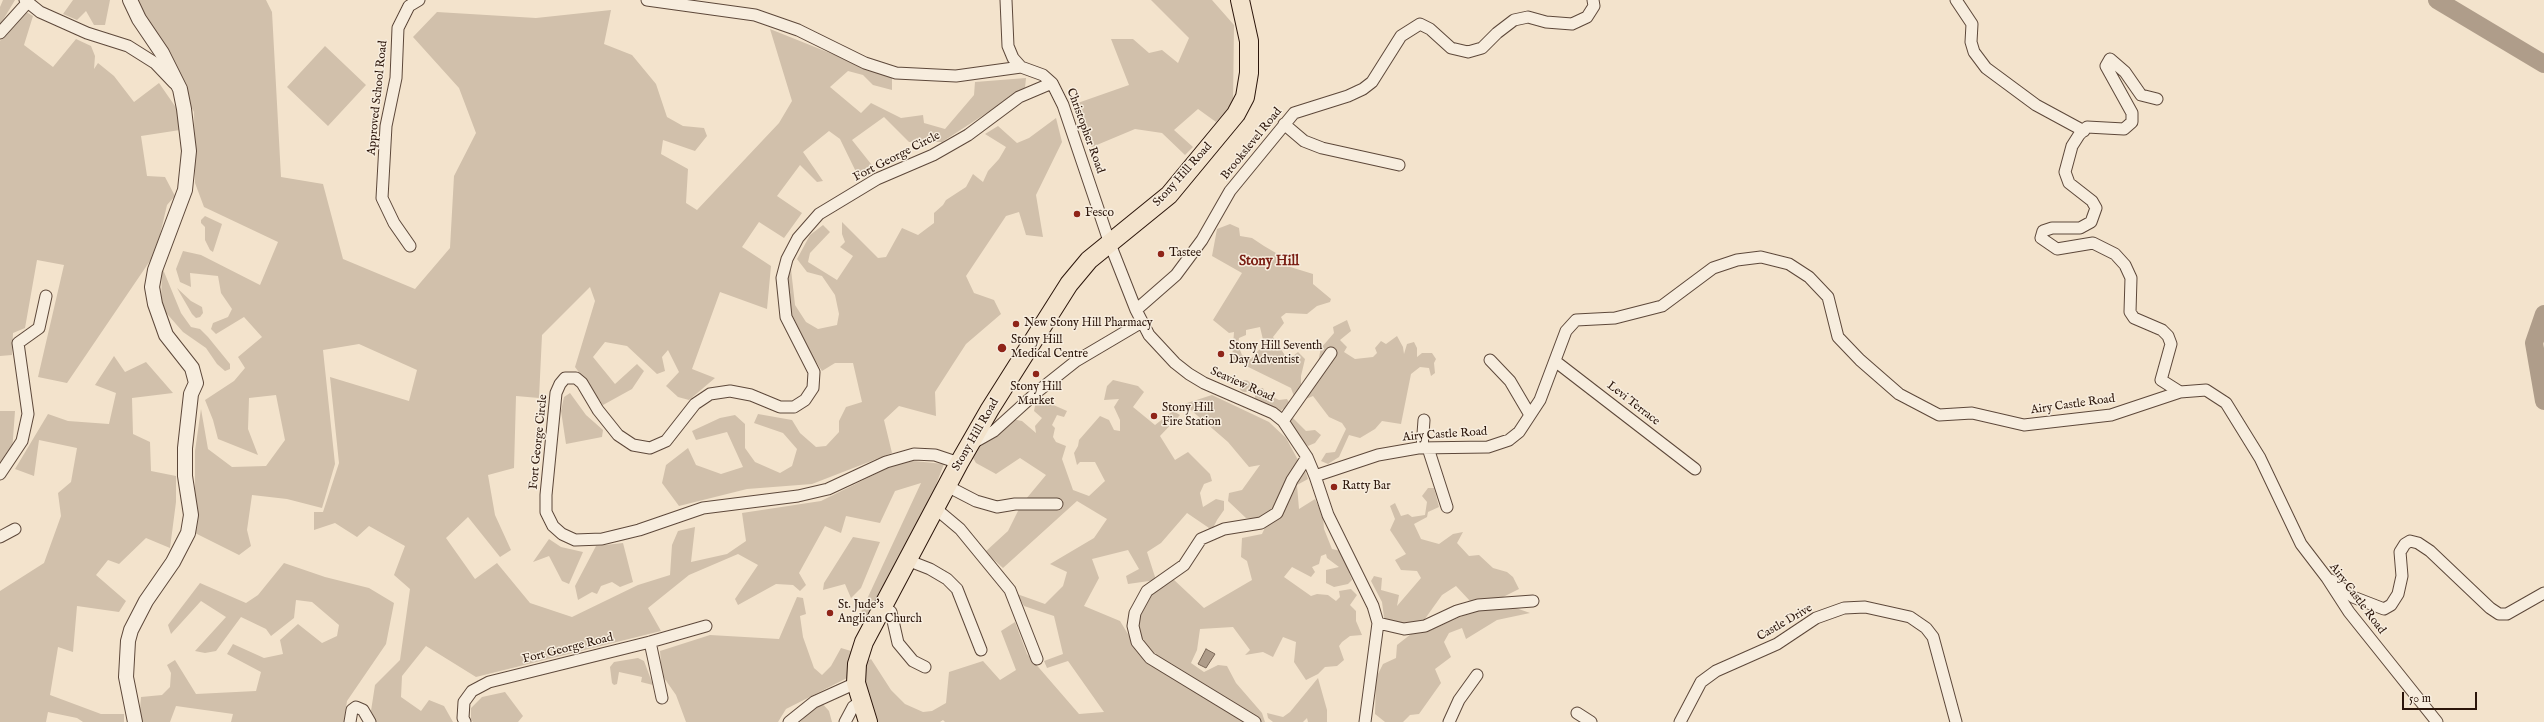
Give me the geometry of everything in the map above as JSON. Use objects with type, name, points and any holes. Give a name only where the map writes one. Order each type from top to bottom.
[{"type":"main road","name":"Stony Hill Road","points":[[868,722],[856,683],[857,664],[864,642],[970,444],[1069,284],[1089,260],[1168,195],[1236,114],[1245,97],[1249,73],[1249,41],[1240,0]]},
{"type":"street","points":[[130,0],[139,19],[162,53],[180,89],[187,128],[187,177],[180,204],[155,270],[152,287],[155,304],[166,335],[186,360],[195,375],[185,448],[190,524],[180,550],[146,601],[131,630],[126,669],[135,722]]},
{"type":"street","name":"Approved School Road","points":[[410,246],[394,223],[382,198],[386,126],[396,78],[398,28],[409,6],[418,0]]},
{"type":"street","points":[[647,0],[755,15],[798,30],[864,63],[896,74],[956,76],[1021,67]]},
{"type":"street","points":[[1006,0],[1008,46],[1012,58],[1021,67]]},
{"type":"street","name":"Brookslevel Road","points":[[1136,310],[1176,275],[1202,240],[1230,191],[1260,157],[1294,113],[1348,96],[1363,89],[1372,82],[1401,36],[1420,24],[1430,30],[1451,48],[1468,52],[1482,48],[1514,20],[1528,17],[1546,22],[1572,24],[1587,16],[1594,6],[1593,0]]},
{"type":"street","points":[[1956,0],[1972,24],[1971,42],[1974,52],[1986,68],[2036,105],[2084,131]]},
{"type":"street","points":[[0,32],[26,1],[40,12],[87,33],[128,46],[155,63],[180,89]]},
{"type":"street","points":[[2157,99],[2141,95],[2125,72],[2110,59],[2106,66],[2132,113],[2132,122],[2124,129],[2087,127],[2072,146],[2065,172],[2069,183],[2092,200],[2096,208],[2091,222],[2080,228],[2052,228],[2043,231],[2041,238],[2057,249],[2093,243],[2115,254],[2125,264],[2131,278],[2130,312],[2134,318],[2162,330],[2168,336],[2171,344],[2162,380],[2180,392]]},
{"type":"street","name":"Christopher Road","points":[[1021,67],[1043,75],[1052,83],[1063,105],[1110,244]]},
{"type":"street","name":"Fort George Circle","points":[[959,463],[935,455],[914,454],[886,462],[828,489],[798,496],[703,508],[639,530],[602,539],[575,540],[562,534],[553,526],[546,512],[546,495],[556,393],[565,378],[576,378],[582,383],[598,410],[618,435],[633,445],[650,448],[666,441],[695,404],[710,394],[730,391],[751,396],[780,407],[794,407],[800,404],[814,388],[814,372],[786,317],[782,278],[787,259],[798,238],[824,211],[877,179],[933,155],[962,138],[1019,97],[1052,83]]},
{"type":"street","points":[[1284,124],[1304,141],[1322,148],[1399,165]]},
{"type":"street","name":"Seaview Road","points":[[1110,244],[1136,310],[1149,335],[1189,374],[1204,383],[1273,413],[1283,421],[1307,458],[1315,476],[1328,515],[1373,606],[1378,624],[1365,722]]},
{"type":"street","name":"Airy Castle Road","points":[[1315,476],[1378,455],[1425,448],[1488,447],[1509,440],[1519,432],[1540,400],[1566,331],[1576,320],[1615,318],[1662,306],[1713,268],[1737,260],[1761,257],[1789,264],[1809,277],[1828,297],[1838,337],[1860,360],[1899,394],[1939,415],[1972,414],[2024,425],[2111,415],[2180,392],[2206,390],[2226,403],[2260,458],[2301,544],[2327,578],[2349,612],[2437,722]]},
{"type":"street","points":[[0,474],[22,441],[28,414],[18,343],[39,328],[46,296]]},
{"type":"street","points":[[970,444],[994,431],[1037,392],[1076,361],[1142,322]]},
{"type":"street","points":[[1283,421],[1331,353]]},
{"type":"street","points":[[1490,360],[1510,381],[1530,415]]},
{"type":"street","name":"Levi Terrace","points":[[1555,361],[1695,469]]},
{"type":"street","points":[[1424,420],[1425,448],[1447,507]]},
{"type":"street","points":[[1254,722],[1150,658],[1137,642],[1133,626],[1134,613],[1147,591],[1184,565],[1201,539],[1224,529],[1261,523],[1277,513],[1292,480],[1307,458]]},
{"type":"street","points":[[947,486],[976,501],[997,507],[1016,504],[1057,504]]},
{"type":"street","points":[[935,508],[960,529],[1010,590],[1037,659]]},
{"type":"street","points":[[0,537],[15,529]]},
{"type":"street","points":[[2327,578],[2353,597],[2384,609],[2391,605],[2398,594],[2402,576],[2400,552],[2405,544],[2410,541],[2418,543],[2430,551],[2490,608],[2499,614],[2507,614],[2544,593]]},
{"type":"street","points":[[907,560],[930,569],[947,580],[957,589],[981,650]]},
{"type":"street","points":[[1378,624],[1404,629],[1425,626],[1457,611],[1478,604],[1533,600]]},
{"type":"street","points":[[883,606],[891,612],[898,643],[913,661],[925,667]]},
{"type":"street","name":"Castle Drive","points":[[1680,722],[1701,682],[1716,671],[1777,644],[1816,618],[1844,608],[1865,607],[1910,617],[1926,628],[1932,637],[1956,722]]},
{"type":"street","name":"Fort George Road","points":[[465,722],[463,718],[464,702],[472,691],[490,682],[650,642],[706,626]]},
{"type":"street","points":[[650,642],[662,698]]},
{"type":"street","points":[[1449,722],[1459,700],[1477,675]]},
{"type":"street","points":[[788,722],[814,702],[856,683]]},
{"type":"street","points":[[845,722],[853,707],[861,701]]},
{"type":"street","points":[[350,722],[352,710],[356,706],[363,710],[370,722]]},
{"type":"street","points":[[1577,713],[1591,722]]},
{"type":"shaded area","points":[[3,0],[15,0],[0,25],[0,7]]},
{"type":"shaded area","points":[[73,0],[110,0],[105,25],[94,25],[86,11],[77,20],[63,14]]},
{"type":"shaded area","points":[[133,0],[266,0],[272,12],[281,177],[323,184],[343,259],[415,289],[450,248],[454,176],[476,133],[459,88],[413,37],[437,12],[536,18],[611,10],[604,44],[632,55],[656,84],[667,117],[683,126],[704,128],[707,136],[695,151],[663,140],[661,154],[688,169],[686,203],[697,210],[779,123],[792,101],[770,29],[892,78],[892,90],[873,85],[863,75],[848,71],[830,87],[861,113],[871,103],[901,118],[923,115],[924,123],[945,129],[974,95],[975,82],[1026,78],[1025,88],[942,142],[909,142],[884,117],[852,140],[875,169],[859,178],[840,139],[829,131],[803,152],[823,181],[817,182],[800,165],[777,196],[802,213],[784,238],[759,222],[742,247],[771,266],[767,309],[720,292],[692,369],[715,378],[689,400],[678,397],[666,386],[679,372],[668,350],[662,357],[665,371],[657,374],[627,346],[605,342],[593,357],[615,384],[637,364],[644,371],[632,389],[603,405],[575,367],[595,301],[590,287],[542,335],[539,398],[516,396],[514,468],[488,475],[495,515],[511,550],[500,557],[468,517],[446,538],[475,579],[497,563],[530,603],[572,617],[638,585],[670,575],[672,545],[678,531],[695,527],[691,562],[727,554],[746,541],[742,513],[821,501],[904,460],[944,464],[918,531],[867,623],[861,612],[921,483],[895,491],[880,523],[846,516],[841,533],[825,526],[799,573],[806,585],[800,591],[793,585],[776,584],[738,605],[735,599],[758,565],[738,554],[689,575],[648,608],[661,631],[476,677],[426,646],[402,676],[401,697],[421,711],[429,700],[444,706],[453,722],[376,722],[371,711],[375,685],[400,660],[410,589],[394,575],[405,546],[369,526],[357,537],[335,523],[314,530],[314,512],[323,512],[339,463],[330,377],[409,401],[417,370],[359,344],[323,350],[335,464],[322,508],[287,499],[252,495],[247,530],[251,546],[239,555],[195,533],[195,451],[201,409],[208,449],[232,467],[266,466],[285,440],[276,395],[249,398],[248,429],[258,455],[218,439],[213,420],[205,400],[234,381],[245,368],[238,357],[262,337],[244,317],[216,334],[211,329],[213,323],[228,317],[232,309],[221,293],[218,276],[190,273],[191,287],[180,282],[176,269],[183,251],[201,255],[260,285],[278,242],[204,207],[195,183],[194,112]]},
{"type":"shaded area","points":[[1151,0],[1212,0],[1234,25],[1233,104],[1216,122],[1198,109],[1174,130],[1193,147],[1185,155],[1162,133],[1135,129],[1092,147],[1072,105],[1129,85],[1111,39],[1133,39],[1149,53],[1162,50],[1178,63],[1189,38]]},
{"type":"shaded area","points":[[23,10],[33,16],[24,45],[53,67],[76,39],[91,46],[95,56],[94,69],[98,63],[114,76],[134,102],[159,83],[177,109],[180,130],[141,136],[147,176],[165,177],[175,196],[167,205],[156,252],[67,383],[38,377],[64,265],[37,260],[25,328],[13,333],[12,355],[0,356],[0,41]]},
{"type":"shaded area","points":[[325,46],[366,85],[328,126],[287,87]]},
{"type":"shaded area","points":[[1056,118],[1062,142],[1036,195],[1043,237],[1026,235],[1019,212],[1006,216],[966,276],[974,293],[994,300],[1001,314],[966,344],[935,392],[936,416],[899,406],[884,420],[892,453],[812,484],[747,489],[679,506],[662,483],[666,465],[688,448],[696,465],[721,474],[743,467],[727,432],[696,440],[692,431],[720,418],[735,415],[745,424],[745,448],[755,462],[780,473],[792,466],[797,449],[783,433],[754,423],[758,414],[792,420],[800,433],[816,447],[826,446],[839,432],[839,421],[846,407],[862,402],[853,363],[835,363],[822,371],[811,354],[789,309],[787,275],[791,269],[795,305],[806,322],[818,329],[837,325],[839,314],[835,295],[822,276],[807,272],[797,259],[810,235],[823,225],[830,232],[810,253],[808,262],[837,280],[853,256],[840,247],[845,242],[842,234],[842,222],[878,258],[886,257],[902,228],[918,235],[934,223],[934,213],[946,200],[966,187],[973,174],[983,182],[988,171],[999,159],[1006,147],[985,134],[998,126],[1017,143],[1029,138]]},
{"type":"shaded area","points":[[205,216],[222,224],[213,252],[210,250],[205,240],[205,227],[201,223],[201,220]]},
{"type":"shaded area","points":[[1230,224],[1239,228],[1240,236],[1252,238],[1276,253],[1287,266],[1313,274],[1313,284],[1331,299],[1330,302],[1317,306],[1307,314],[1286,313],[1281,317],[1284,323],[1273,337],[1288,360],[1298,352],[1305,359],[1301,376],[1301,398],[1295,399],[1291,388],[1232,359],[1234,332],[1229,333],[1213,320],[1242,273],[1212,256],[1217,229]],"holes":[[[1260,327],[1264,344],[1251,359],[1242,355],[1238,345],[1239,338],[1246,335],[1246,330]]]},
{"type":"shaded area","points":[[162,267],[181,313],[191,327],[200,329],[208,337],[230,364],[230,369],[225,371],[217,364],[206,348],[183,332],[161,307]]},
{"type":"shaded area","points":[[177,288],[191,301],[202,307],[203,313],[200,317],[196,318],[192,314]]},
{"type":"shaded area","points":[[1347,320],[1351,331],[1340,340],[1347,347],[1344,352],[1355,359],[1373,357],[1377,353],[1375,348],[1381,341],[1386,344],[1397,336],[1403,347],[1404,354],[1407,344],[1414,342],[1417,348],[1417,357],[1422,353],[1432,353],[1436,359],[1434,363],[1435,373],[1431,376],[1429,368],[1420,367],[1411,374],[1401,424],[1382,421],[1375,429],[1360,438],[1349,435],[1339,457],[1328,464],[1321,461],[1326,453],[1335,452],[1346,429],[1342,423],[1329,417],[1313,396],[1306,399],[1333,354],[1318,362],[1321,348],[1334,333],[1333,327]]},
{"type":"shaded area","points":[[114,356],[125,372],[146,362],[173,393],[132,398],[133,434],[150,442],[151,471],[176,476],[176,502],[170,548],[146,538],[119,564],[108,560],[96,575],[126,601],[119,612],[77,606],[73,652],[58,647],[50,695],[101,714],[124,714],[124,722],[83,722],[77,718],[48,712],[46,722],[0,722],[0,591],[44,563],[61,516],[58,493],[71,482],[77,448],[39,440],[34,476],[15,469],[48,414],[68,421],[109,424],[116,393],[95,385]]},
{"type":"shaded area","points":[[1113,380],[1138,386],[1144,392],[1133,407],[1155,425],[1173,411],[1180,415],[1160,436],[1175,460],[1188,452],[1210,474],[1212,481],[1204,484],[1200,493],[1203,507],[1216,499],[1224,501],[1224,510],[1214,526],[1216,529],[1209,528],[1187,513],[1161,543],[1147,552],[1156,580],[1128,584],[1126,576],[1139,569],[1128,550],[1092,559],[1099,578],[1084,606],[1120,621],[1145,662],[1245,722],[945,722],[943,720],[940,722],[875,722],[868,703],[862,664],[871,659],[891,690],[905,704],[923,712],[932,711],[946,703],[949,672],[983,661],[1000,680],[1016,670],[1001,631],[1015,622],[1027,654],[1079,714],[1104,712],[1068,661],[1047,668],[1044,661],[1063,654],[1054,616],[1024,606],[1017,594],[1045,604],[1063,586],[1067,572],[1050,564],[1094,538],[1107,519],[1077,501],[1003,568],[985,552],[1008,531],[1021,505],[1046,475],[1020,458],[996,474],[976,463],[973,458],[975,451],[1012,419],[1022,421],[1036,433],[1035,426],[1042,418],[1034,411],[1036,401],[1040,399],[1067,411],[1064,417],[1057,415],[1052,425],[1055,428],[1053,437],[1056,442],[1066,446],[1062,459],[1073,490],[1089,496],[1105,481],[1095,462],[1080,462],[1077,465],[1074,453],[1078,446],[1079,440],[1100,416],[1109,420],[1114,430],[1120,431],[1120,420],[1114,407],[1119,399],[1104,400],[1107,386]]},
{"type":"shaded area","points":[[1243,380],[1247,380],[1251,386],[1247,392],[1243,392],[1239,388],[1239,384]]},
{"type":"shaded area","points":[[1258,388],[1263,388],[1265,393],[1279,400],[1287,399],[1290,404],[1279,412],[1255,401]]},
{"type":"shaded area","points":[[570,393],[586,415],[603,430],[602,437],[566,444],[561,411],[564,397]]},
{"type":"shaded area","points":[[1212,395],[1269,422],[1286,438],[1298,460],[1276,509],[1260,519],[1246,518],[1228,501],[1229,493],[1242,490],[1260,465],[1249,467],[1228,442],[1184,404]]},
{"type":"shaded area","points":[[0,411],[15,411],[12,452],[0,468]]},
{"type":"shaded area","points":[[1293,418],[1306,431],[1315,430],[1321,435],[1315,443],[1308,446],[1301,440],[1289,423]]},
{"type":"shaded area","points":[[1304,468],[1308,479],[1297,485],[1299,509],[1315,499],[1323,516],[1324,529],[1332,549],[1341,551],[1352,580],[1348,584],[1334,587],[1326,583],[1326,570],[1339,567],[1327,558],[1326,554],[1321,556],[1319,564],[1312,567],[1315,572],[1311,577],[1292,567],[1284,577],[1311,596],[1317,594],[1328,595],[1336,601],[1340,597],[1339,591],[1351,589],[1357,595],[1350,605],[1356,611],[1356,621],[1362,635],[1350,636],[1342,642],[1339,646],[1344,660],[1337,666],[1325,667],[1318,674],[1306,680],[1294,662],[1296,642],[1283,637],[1273,657],[1263,652],[1245,655],[1250,650],[1233,627],[1200,629],[1197,650],[1191,663],[1204,672],[1218,665],[1227,666],[1236,683],[1262,713],[1265,722],[1259,722],[1152,657],[1140,641],[1136,625],[1149,594],[1172,578],[1204,608],[1252,580],[1247,561],[1241,557],[1242,538],[1262,534],[1268,521]]},
{"type":"shaded area","points":[[1428,488],[1434,488],[1439,507],[1428,512],[1427,517],[1414,524],[1421,539],[1439,544],[1453,534],[1463,532],[1457,543],[1469,556],[1479,555],[1493,568],[1507,572],[1513,577],[1519,589],[1497,600],[1485,599],[1470,601],[1456,586],[1442,595],[1422,623],[1385,625],[1382,602],[1371,581],[1374,576],[1382,578],[1381,590],[1399,595],[1397,606],[1421,578],[1417,571],[1401,570],[1395,560],[1406,554],[1390,530],[1395,519],[1390,506],[1395,503],[1401,516],[1408,514],[1412,517],[1425,515],[1427,502],[1422,496]]},
{"type":"shaded area","points":[[853,537],[880,542],[861,588],[851,598],[845,584],[823,590],[824,583]]},
{"type":"shaded area","points":[[549,539],[561,547],[583,552],[569,584],[562,581],[549,556],[533,562]]},
{"type":"shaded area","points":[[623,543],[633,582],[620,587],[612,582],[601,586],[597,594],[592,592],[578,600],[575,586],[596,546]]},
{"type":"shaded area","points":[[284,563],[325,577],[369,588],[394,603],[386,644],[347,701],[344,722],[231,722],[233,714],[176,706],[170,722],[139,722],[141,697],[162,695],[170,687],[171,673],[167,665],[175,660],[196,694],[256,691],[261,672],[227,654],[233,644],[264,658],[283,654],[280,640],[298,624],[322,643],[337,636],[339,625],[312,602],[296,600],[294,618],[271,636],[266,629],[241,617],[216,651],[205,653],[195,651],[226,617],[201,601],[171,634],[168,625],[200,583],[246,603],[258,595]]},
{"type":"shaded area","points":[[797,597],[803,598],[806,614],[800,616],[803,637],[814,668],[822,675],[831,666],[841,648],[851,651],[847,678],[786,709],[778,722],[686,722],[676,695],[662,675],[660,651],[710,635],[779,639]]},
{"type":"shaded area","points":[[1516,608],[1530,613],[1497,620],[1466,639],[1462,628],[1449,633],[1444,642],[1451,657],[1435,669],[1441,683],[1419,714],[1410,715],[1403,722],[1385,722],[1375,714],[1376,678],[1383,664],[1396,658],[1397,645],[1411,634],[1431,630],[1478,609]]},
{"type":"shaded area","points":[[1206,649],[1215,654],[1206,668],[1198,664]]},
{"type":"shaded area","points":[[638,658],[644,661],[653,685],[641,682],[642,677],[619,672],[617,684],[614,685],[612,683],[610,667],[614,662]]},
{"type":"shaded area","points":[[1318,678],[1327,710],[1327,722],[1308,722],[1307,718],[1303,722],[1273,722],[1268,718],[1267,713],[1283,717],[1290,712]]},
{"type":"shaded area","points":[[505,692],[523,716],[518,722],[473,722],[471,720],[471,708],[482,697]]},
{"type":"shaded area","points":[[821,702],[829,711],[832,722],[800,722]]},
{"type":"waterway","points":[[2437,0],[2544,64]]},
{"type":"waterway","points":[[2544,314],[2534,343],[2544,401]]},
{"type":"place","name":"Fesco","points":[[1077,214]]},
{"type":"place","name":"Tastee","points":[[1161,254]]},
{"type":"place","name":"New Stony Hill Pharmacy","points":[[1016,324]]},
{"type":"place","name":"Stony Hill Medical Centre","points":[[1002,348]]},
{"type":"place","name":"Stony Hill Seventh Day Adventist","points":[[1221,354]]},
{"type":"place","name":"Stony Hill Market","points":[[1036,374]]},
{"type":"place","name":"Stony Hill Fire Station","points":[[1154,416]]},
{"type":"place","name":"Ratty Bar","points":[[1334,487]]},
{"type":"place","name":"St. Jude's Anglican Church","points":[[830,613]]},
{"type":"district","name":"Stony Hill","points":[[1269,262]]}]
